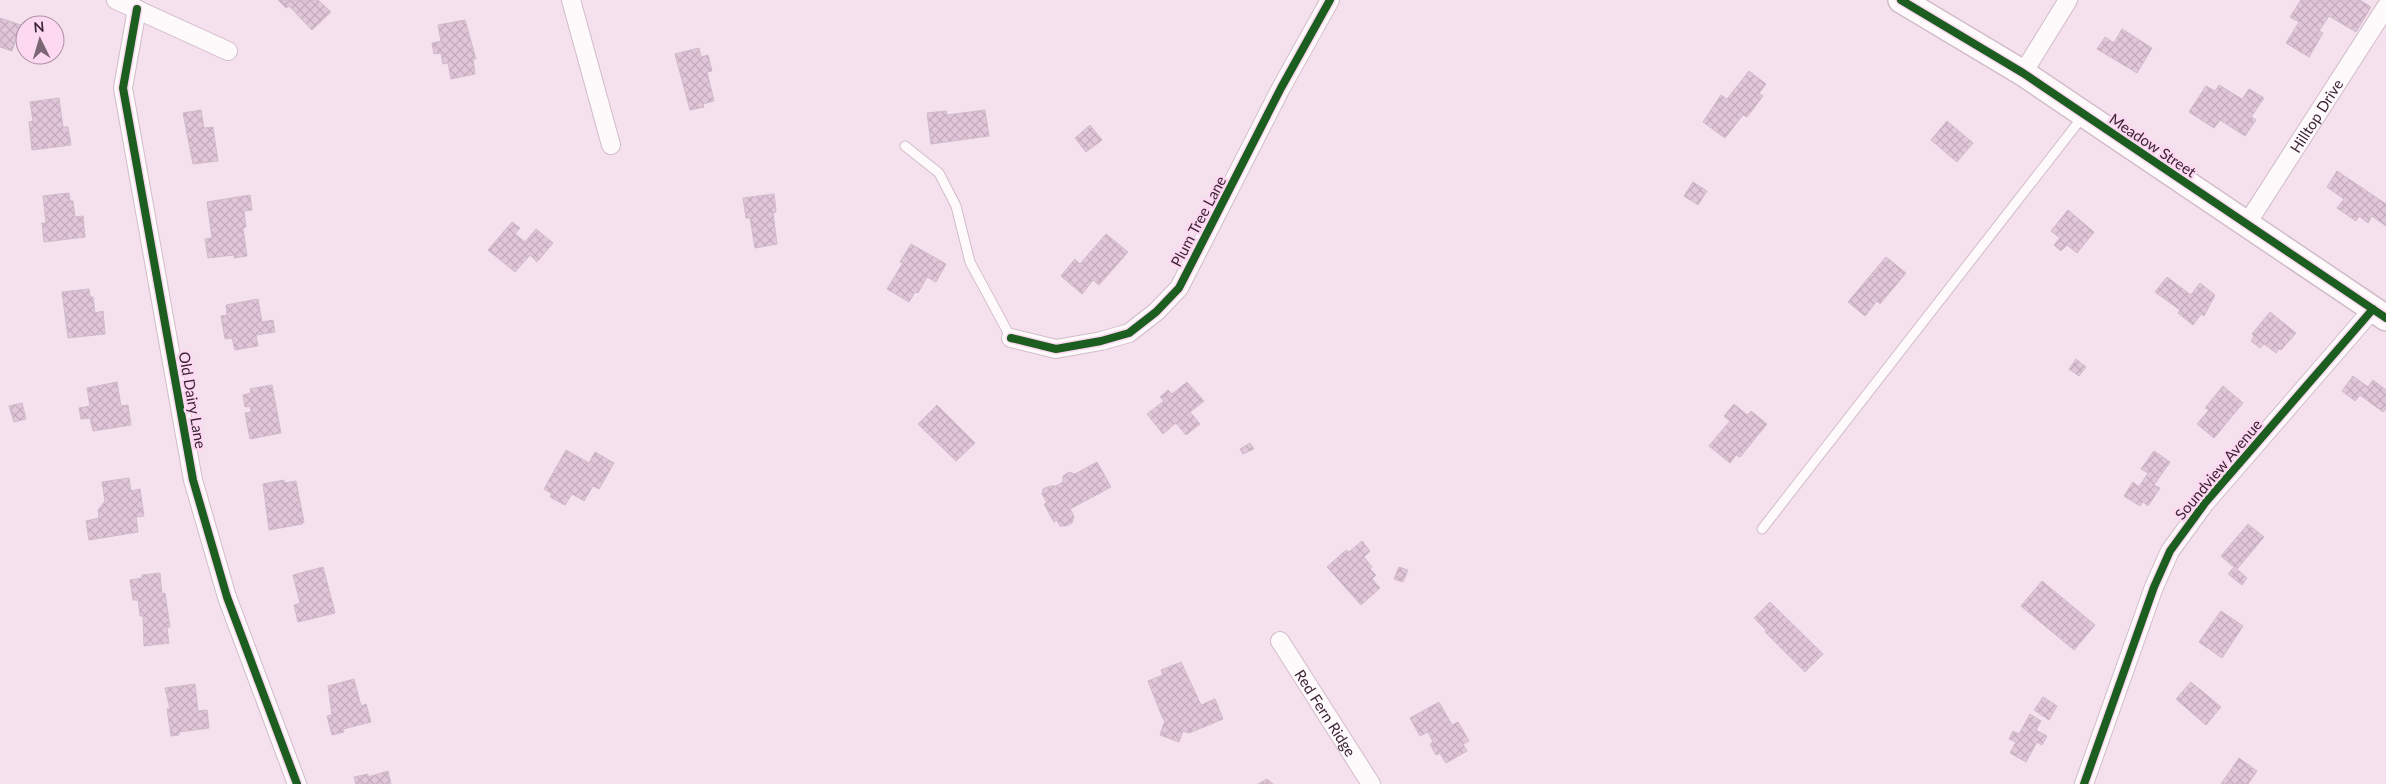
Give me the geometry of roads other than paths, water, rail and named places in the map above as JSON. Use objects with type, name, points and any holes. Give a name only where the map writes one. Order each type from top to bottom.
[{"type":"street","points":[[116,0],[228,52]]},
{"type":"street","points":[[570,0],[610,145]]},
{"type":"street","name":"Plum Tree Lane","points":[[1012,338],[1056,349],[1101,341],[1129,333],[1156,312],[1179,288],[1281,88],[1330,0]]},
{"type":"street","name":"Meadow Street","points":[[1901,0],[2023,73],[2379,314]]},
{"type":"street","points":[[2023,73],[2068,0]]},
{"type":"street","name":"Hilltop Drive","points":[[2246,225],[2386,8]]},
{"type":"street","name":"Old Dairy Lane","points":[[137,9],[123,88],[193,480],[227,597],[297,784]]},
{"type":"street","name":"Soundview Avenue","points":[[2084,784],[2154,587],[2170,551],[2205,502],[2379,314]]},
{"type":"street","name":"Red Fern Ridge","points":[[1280,641],[1371,784]]},
{"type":"lane","points":[[1762,529],[2084,115]]},
{"type":"lane","points":[[906,146],[939,173],[956,206],[970,262],[1012,338]]}]
